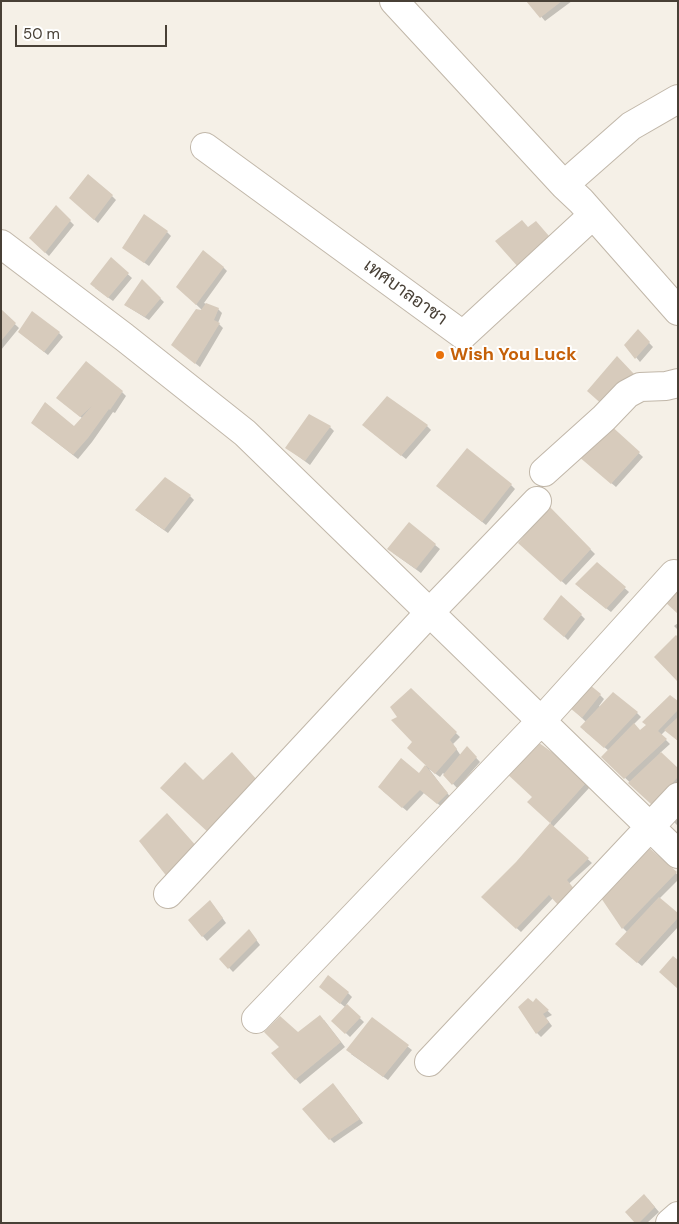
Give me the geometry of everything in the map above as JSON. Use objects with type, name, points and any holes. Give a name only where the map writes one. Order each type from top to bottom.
[{"type":"street","points":[[402,4],[678,311]]},
{"type":"street","points":[[564,185],[631,126],[678,100]]},
{"type":"street","name":"เทศบาลอาชา","points":[[205,147],[464,335],[593,216]]},
{"type":"street","points":[[1,244],[124,337],[244,433],[678,854]]},
{"type":"street","points":[[544,472],[628,394],[640,387],[666,386],[678,383]]},
{"type":"street","points":[[168,894],[430,612],[537,501]]},
{"type":"street","points":[[256,1019],[541,721],[674,574]]},
{"type":"street","points":[[429,1062],[678,797]]},
{"type":"street","points":[[670,1223],[678,1216]]},
{"type":"building","points":[[526,1],[562,1],[540,18]]},
{"type":"building","points":[[88,174],[113,195],[94,220],[69,198]]},
{"type":"building","points":[[56,205],[71,220],[45,253],[29,238]]},
{"type":"building","points":[[144,214],[168,231],[144,263],[122,248]]},
{"type":"building","points":[[522,220],[528,227],[536,221],[549,236],[519,268],[495,241]]},
{"type":"building","points":[[203,250],[224,267],[196,305],[176,287]]},
{"type":"building","points":[[111,257],[129,273],[108,298],[90,284]]},
{"type":"building","points":[[142,279],[161,298],[145,317],[124,305]]},
{"type":"building","points":[[206,303],[219,308],[214,320],[220,323],[195,364],[171,345],[196,309],[201,310]]},
{"type":"building","points":[[1,309],[16,323],[1,341]]},
{"type":"building","points":[[32,311],[60,332],[44,352],[18,332]]},
{"type":"building","points":[[638,329],[650,342],[635,359],[624,345]]},
{"type":"building","points":[[617,356],[634,374],[605,407],[587,391]]},
{"type":"building","points":[[86,361],[123,391],[73,455],[31,423],[45,402],[74,426],[92,406],[80,417],[56,398]]},
{"type":"building","points":[[387,396],[428,425],[401,456],[362,425]]},
{"type":"building","points":[[309,414],[331,426],[305,461],[285,448]]},
{"type":"building","points":[[608,423],[640,452],[611,484],[578,456]]},
{"type":"building","points":[[467,448],[512,484],[482,522],[436,486]]},
{"type":"building","points":[[165,477],[191,495],[164,530],[135,510]]},
{"type":"building","points":[[549,506],[591,549],[561,582],[518,543]]},
{"type":"building","points":[[409,522],[436,544],[416,569],[387,549]]},
{"type":"building","points":[[597,562],[626,587],[606,609],[575,584]]},
{"type":"building","points":[[678,586],[678,614],[664,601]]},
{"type":"building","points":[[561,595],[582,614],[564,637],[543,619]]},
{"type":"building","points":[[676,635],[678,637],[677,681],[654,657]]},
{"type":"building","points":[[590,685],[601,694],[582,718],[570,708]]},
{"type":"building","points":[[411,688],[457,732],[450,740],[457,749],[435,774],[407,748],[412,742],[391,720],[397,717],[390,707]]},
{"type":"building","points":[[613,692],[638,712],[604,748],[580,727]]},
{"type":"building","points":[[670,695],[678,701],[678,710],[658,731],[667,739],[624,779],[601,757],[634,723],[640,730],[646,725],[642,722]]},
{"type":"building","points":[[678,717],[678,741],[664,730]]},
{"type":"building","points":[[535,740],[567,763],[587,782],[550,823],[527,802],[532,797],[505,772]]},
{"type":"building","points":[[467,746],[477,757],[452,785],[443,775]]},
{"type":"building","points":[[232,752],[258,781],[210,834],[160,788],[185,762],[203,780]]},
{"type":"building","points":[[661,752],[678,768],[678,777],[652,805],[628,783]]},
{"type":"building","points":[[401,758],[419,773],[425,765],[448,793],[437,804],[420,790],[402,808],[378,787]]},
{"type":"building","points":[[167,813],[198,848],[168,878],[139,841]]},
{"type":"building","points":[[550,823],[589,858],[567,880],[575,890],[559,906],[549,895],[516,929],[481,897],[516,862]]},
{"type":"building","points":[[646,845],[677,872],[622,929],[597,892]]},
{"type":"building","points":[[659,897],[678,913],[678,918],[637,963],[615,944]]},
{"type":"building","points":[[210,900],[223,918],[202,937],[188,920]]},
{"type":"building","points":[[249,929],[257,940],[228,969],[219,959]]},
{"type":"building","points":[[673,956],[678,960],[678,989],[659,972]]},
{"type":"building","points":[[328,975],[349,992],[340,1004],[319,987]]},
{"type":"building","points":[[528,998],[533,1002],[536,998],[549,1010],[543,1014],[549,1022],[536,1034],[518,1007]]},
{"type":"building","points":[[347,1004],[361,1017],[345,1034],[331,1021]]},
{"type":"building","points":[[320,1015],[341,1042],[295,1080],[271,1053],[279,1047],[264,1032],[280,1016],[298,1032]]},
{"type":"building","points":[[372,1017],[409,1045],[383,1077],[346,1050]]},
{"type":"building","points":[[333,1083],[360,1119],[329,1140],[302,1109]]},
{"type":"building","points":[[644,1194],[655,1207],[639,1223],[635,1223],[625,1212]]},
{"type":"place","name":"Wish You Luck","points":[[440,355]]}]
